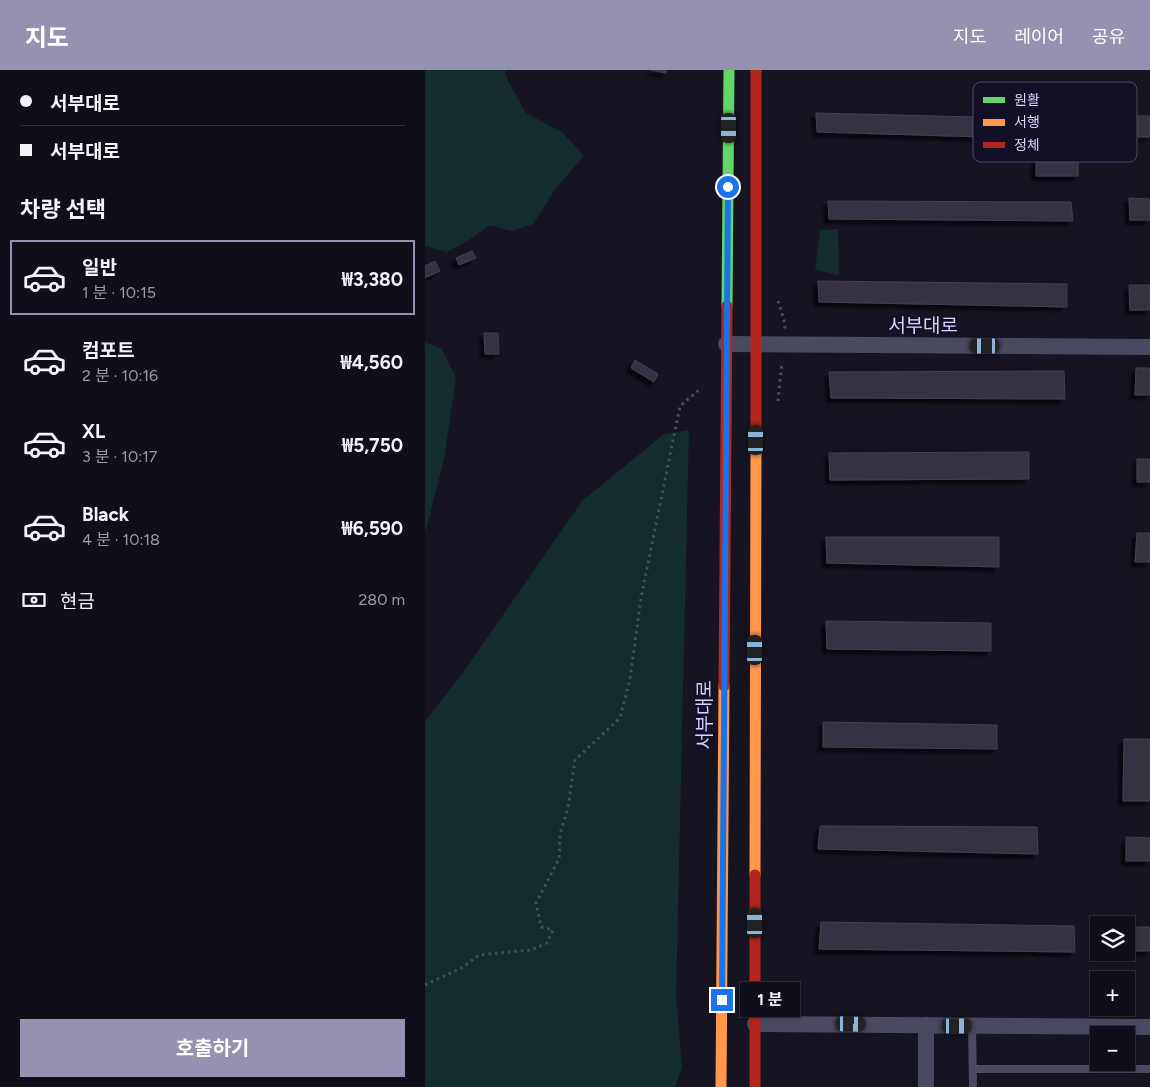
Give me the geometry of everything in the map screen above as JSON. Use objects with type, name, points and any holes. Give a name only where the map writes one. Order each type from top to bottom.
[{"type":"main road","name":"서부대로","points":[[721,1087],[729,70]]},
{"type":"main road","points":[[755,1087],[756,70]]},
{"type":"street","name":"서부대로","points":[[726,344],[1150,347]]},
{"type":"street","points":[[755,1024],[1150,1027]]},
{"type":"street","points":[[926,1087],[927,1025]]},
{"type":"lane","points":[[972,1026],[973,1087]]},
{"type":"lane","points":[[973,1069],[1150,1069]]},
{"type":"path","points":[[425,985],[463,968],[479,954],[531,950],[547,943],[553,930],[541,926],[536,903],[559,859],[560,834],[568,807],[575,760],[620,718],[630,679],[641,598],[680,406],[701,389]]},
{"type":"green space","points":[[425,70],[505,70],[508,81],[526,113],[562,132],[584,156],[556,188],[533,224],[511,231],[490,225],[469,240],[447,252],[425,246]]},
{"type":"green space","points":[[838,229],[839,275],[815,270],[820,230]]},
{"type":"green space","points":[[425,342],[442,349],[456,378],[444,459],[425,533]]},
{"type":"green space","points":[[689,430],[676,995],[682,1068],[675,1087],[425,1087],[425,721],[462,674],[582,501],[664,434]]},
{"type":"building","points":[[650,70],[666,70],[666,73]]},
{"type":"building","points":[[816,113],[973,117],[973,137],[817,132]]},
{"type":"building","points":[[1137,116],[1150,116],[1150,137],[1137,137]]},
{"type":"building","points":[[1036,162],[1078,162],[1078,176],[1036,176]]},
{"type":"building","points":[[1129,198],[1150,199],[1150,220],[1130,220]]},
{"type":"building","points":[[828,201],[1071,202],[1073,221],[829,219]]},
{"type":"building","points":[[472,251],[476,258],[459,265],[456,258]]},
{"type":"building","points":[[435,261],[440,271],[425,278],[425,266]]},
{"type":"building","points":[[818,281],[1067,284],[1067,307],[819,302]]},
{"type":"building","points":[[1129,285],[1150,285],[1150,310],[1130,310]]},
{"type":"building","points":[[484,333],[498,333],[499,354],[485,354]]},
{"type":"building","points":[[635,360],[658,374],[654,382],[631,368]]},
{"type":"building","points":[[1136,368],[1150,368],[1150,395],[1135,395]]},
{"type":"building","points":[[1064,371],[1065,399],[831,398],[829,372]]},
{"type":"building","points":[[1029,452],[1029,479],[830,480],[829,453]]},
{"type":"building","points":[[1137,459],[1150,459],[1150,482],[1137,482]]},
{"type":"building","points":[[1137,533],[1150,533],[1150,562],[1135,562]]},
{"type":"building","points":[[826,537],[999,537],[999,567],[827,563]]},
{"type":"building","points":[[826,621],[991,623],[991,651],[827,649]]},
{"type":"building","points":[[823,722],[997,725],[997,749],[823,747]]},
{"type":"building","points":[[1124,739],[1150,739],[1150,801],[1123,801]]},
{"type":"building","points":[[820,826],[1037,827],[1038,854],[818,849]]},
{"type":"building","points":[[1126,837],[1150,838],[1150,861],[1126,861]]},
{"type":"building","points":[[821,922],[1074,926],[1075,952],[819,949]]},
{"type":"building","points":[[1135,927],[1150,927],[1150,951],[1135,951]]},
{"type":"traffic: fast","points":[[727,306],[729,70]]},
{"type":"traffic: slow","points":[[755,875],[756,443]]},
{"type":"traffic: slow","points":[[721,1087],[724,686]]},
{"type":"traffic: jam","points":[[756,70],[756,443]]},
{"type":"traffic: jam","points":[[724,686],[727,306]]},
{"type":"traffic: jam","points":[[755,875],[755,1087]]},
{"type":"route","points":[[722,1000],[728,187]]}]
